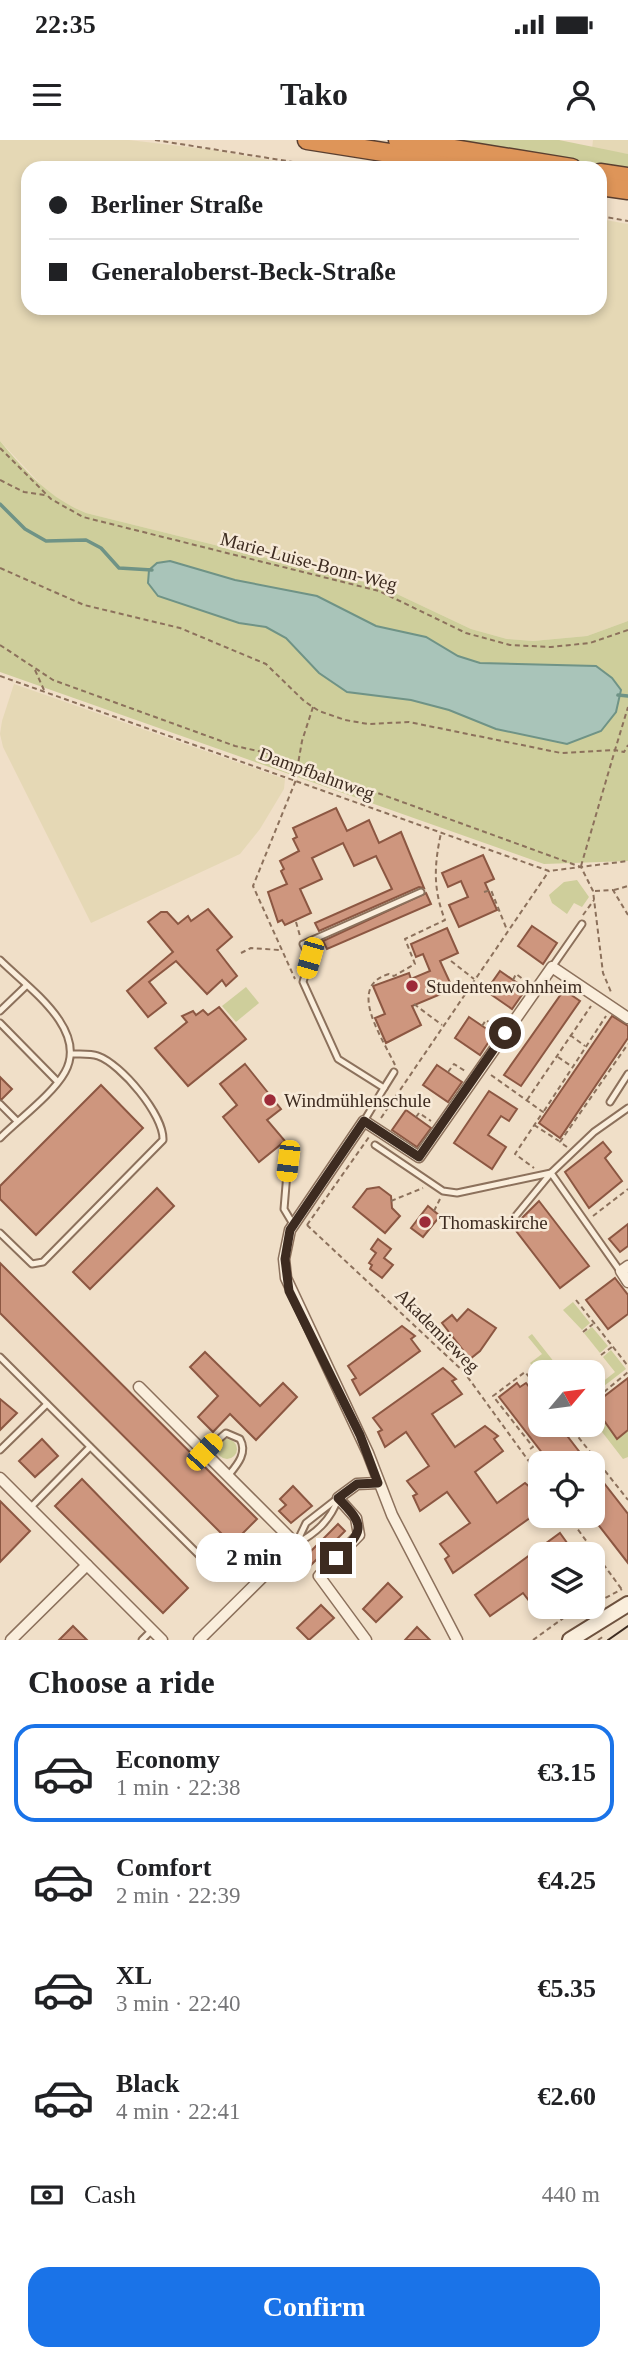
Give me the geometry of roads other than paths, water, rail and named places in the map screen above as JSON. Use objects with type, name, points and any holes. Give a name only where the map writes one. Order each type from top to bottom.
[{"type":"highway","points":[[307,140],[440,161]]},
{"type":"highway","points":[[398,140],[528,161]]},
{"type":"highway","points":[[607,174],[628,177]]},
{"type":"highway","points":[[607,187],[628,190]]},
{"type":"main road","points":[[570,1640],[626,1599]]},
{"type":"street","points":[[457,1640],[378,1483],[360,1435],[289,1291],[285,1259],[296,1221],[364,1121],[419,1157],[552,967],[628,1018]]},
{"type":"street","points":[[624,1268],[628,1282]]},
{"type":"street","points":[[139,1387],[296,1544],[200,1640]]},
{"type":"street","points":[[0,1478],[162,1640]]},
{"type":"street","points":[[366,1640],[319,1576],[359,1535],[356,1518],[338,1498],[357,1484],[378,1483]]},
{"type":"street","points":[[11,1640],[87,1565]]},
{"type":"street","points":[[446,1622],[451,1640]]},
{"type":"lane","points":[[384,1088],[338,1059],[303,982],[310,958],[303,944],[421,892]]},
{"type":"lane","points":[[552,967],[580,922]]},
{"type":"lane","points":[[0,960],[66,1027],[71,1054],[64,1074],[0,1138]]},
{"type":"lane","points":[[0,1012],[26,986]]},
{"type":"lane","points":[[0,1023],[57,1081]]},
{"type":"lane","points":[[0,1233],[32,1264],[43,1262],[163,1140],[162,1126],[148,1102],[111,1064],[99,1056],[71,1054]]},
{"type":"lane","points":[[364,1121],[394,1072]]},
{"type":"lane","points":[[610,1102],[628,1074]]},
{"type":"lane","points":[[0,1104],[17,1121]]},
{"type":"lane","points":[[514,1218],[551,1173],[594,1132],[628,1108]]},
{"type":"lane","points":[[375,1145],[443,1191],[457,1193],[551,1173]]},
{"type":"lane","points":[[288,1161],[284,1209],[296,1221]]},
{"type":"lane","points":[[551,1173],[585,1222],[624,1268]]},
{"type":"lane","points":[[0,1357],[203,1559]]},
{"type":"lane","points":[[0,1450],[47,1404]]},
{"type":"lane","points":[[204,1452],[226,1433],[240,1439],[244,1450],[241,1459],[228,1476]]},
{"type":"lane","points":[[30,1508],[90,1447]]},
{"type":"lane","points":[[296,1544],[311,1536],[332,1516],[338,1498]]},
{"type":"lane","points":[[296,1544],[306,1523],[338,1498]]},
{"type":"lane","points":[[142,1640],[152,1630]]},
{"type":"waterway","points":[[0,504],[25,529],[46,541],[86,540],[101,548],[119,568],[152,570]]},
{"type":"waterway","points":[[618,695],[628,696]]},
{"type":"tram line","points":[[608,1640],[628,1626]]},
{"type":"place","name":"Studentenwohnheim","points":[[412,986]]},
{"type":"place","name":"Windmühlenschule","points":[[270,1100]]},
{"type":"place","name":"Thomaskirche","points":[[425,1222]]}]
